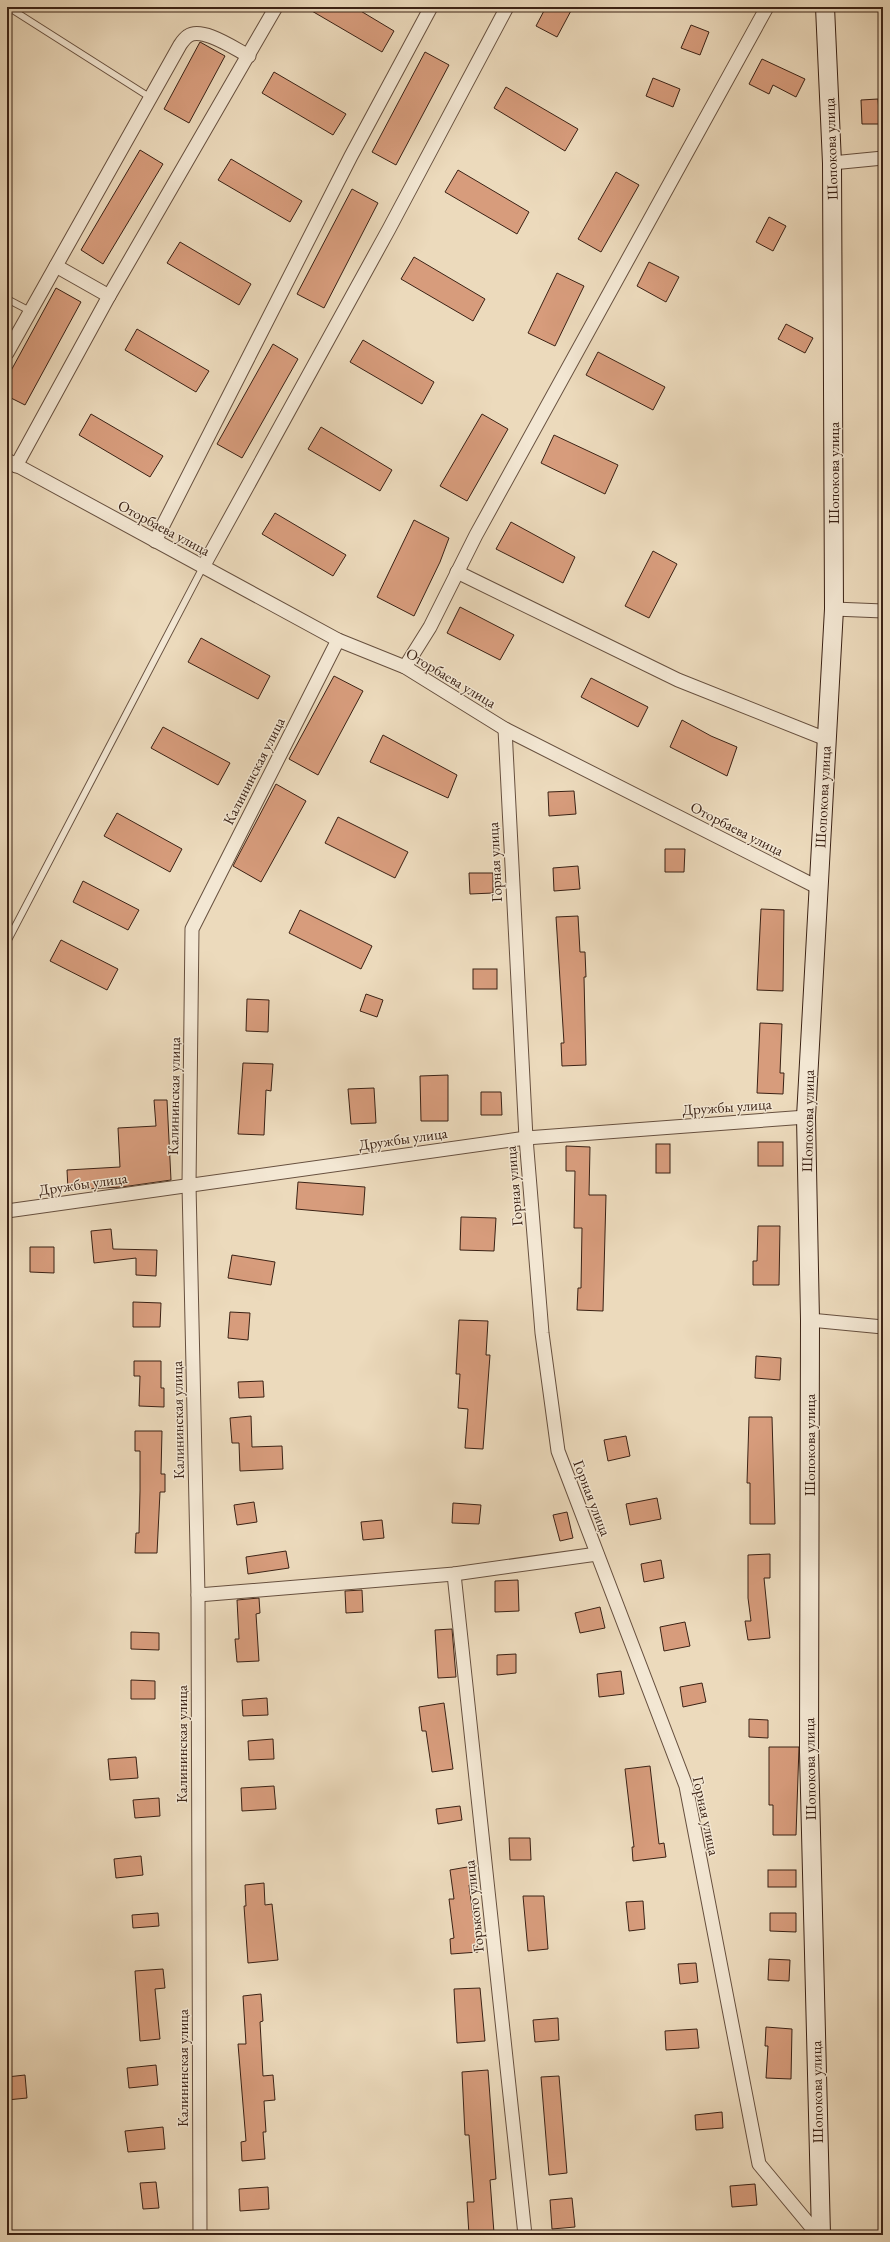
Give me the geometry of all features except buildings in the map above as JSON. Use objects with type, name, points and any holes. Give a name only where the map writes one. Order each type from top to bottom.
[{"type":"street","points":[[11,463],[249,56],[276,7]]},
{"type":"street","points":[[155,541],[351,156],[431,7]]},
{"type":"street","points":[[203,567],[389,229],[507,7]]},
{"type":"street","points":[[405,667],[430,627],[457,572],[767,7]]},
{"type":"street","name":"Шопокова улица","points":[[820,2235],[809,1752],[810,1320],[806,1117],[817,887],[834,609],[832,163],[825,7]]},
{"type":"street","points":[[7,353],[180,45],[187,36],[196,33],[205,34],[249,56]]},
{"type":"street","points":[[832,163],[883,158]]},
{"type":"street","points":[[56,266],[109,296]]},
{"type":"street","name":"Оторбаева улица","points":[[11,463],[338,640],[405,667],[505,729],[817,887]]},
{"type":"street","points":[[457,572],[678,680],[826,739]]},
{"type":"street","points":[[834,609],[883,611]]},
{"type":"street","name":"Калининская улица","points":[[200,2235],[198,1595],[189,1185],[192,929],[338,640]]},
{"type":"street","name":"Горная улица","points":[[505,729],[526,1138],[542,1333],[558,1451],[686,1786],[759,2164],[820,2235]]},
{"type":"street","name":"Дружбы улица","points":[[7,1211],[526,1138],[806,1117]]},
{"type":"street","points":[[810,1320],[883,1326]]},
{"type":"street","points":[[198,1595],[454,1574],[597,1554]]},
{"type":"street","name":"Горького улица","points":[[454,1574],[525,2235]]},
{"type":"lane","points":[[8,7],[151,98]]},
{"type":"lane","points":[[7,299],[30,311]]},
{"type":"lane","points":[[7,942],[203,567]]}]
